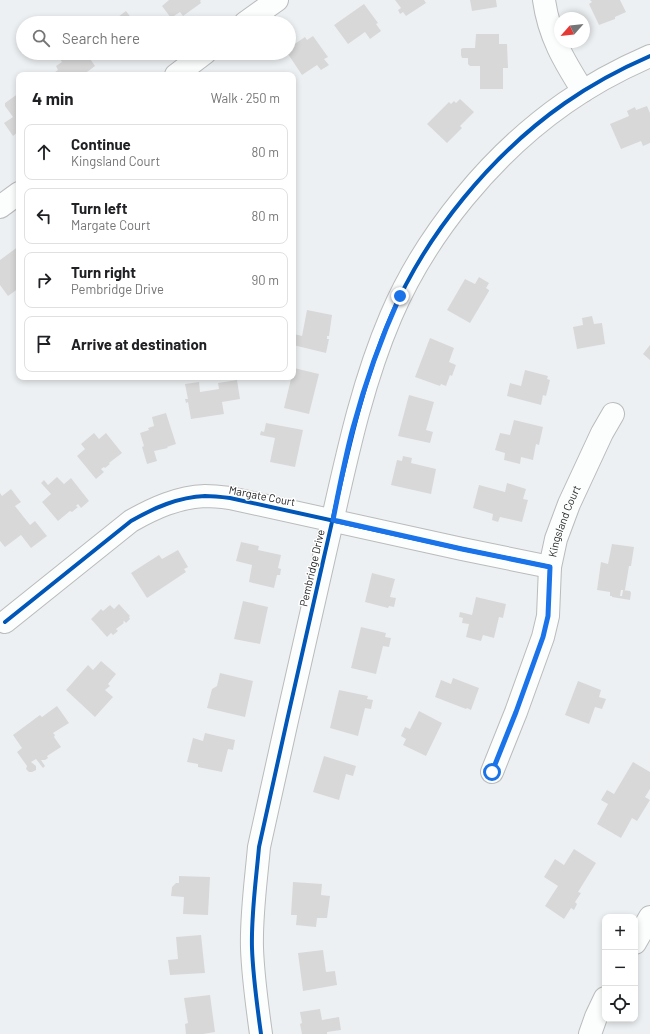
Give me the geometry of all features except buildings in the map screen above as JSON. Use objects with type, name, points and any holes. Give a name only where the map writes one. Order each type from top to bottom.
[{"type":"street","points":[[255,16],[277,0]]},
{"type":"street","points":[[544,0],[550,30],[556,44],[583,91]]},
{"type":"street","name":"Pembridge Drive","points":[[261,1034],[255,988],[252,947],[259,847],[353,428],[377,354],[400,296],[426,250],[456,206],[500,158],[533,128],[565,103],[615,72],[650,56]]},
{"type":"street","points":[[180,72],[196,60]]},
{"type":"street","points":[[0,207],[16,195]]},
{"type":"street","name":"Kingsland Court","points":[[492,772],[516,712],[543,637],[548,616],[550,567],[556,539],[569,504],[602,433],[613,414]]},
{"type":"street","name":"Margate Court","points":[[5,622],[131,521],[153,509],[180,499],[205,496],[230,498],[550,567]]},
{"type":"street","points":[[638,938],[650,917]]},
{"type":"street","points":[[590,1034],[602,1004]]},
{"type":"cycle path","points":[[261,1034],[254,980],[252,948],[253,911],[259,847],[352,435],[379,345],[406,285],[423,255],[442,226],[487,171],[538,123],[565,103],[606,77],[650,56]]},
{"type":"cycle path","points":[[5,622],[131,521],[166,504],[185,498],[208,496],[230,498],[550,567]]},
{"type":"route","points":[[400,296],[390,317],[360,403],[333,520],[550,567],[548,616],[543,637],[516,712],[492,772]]}]
